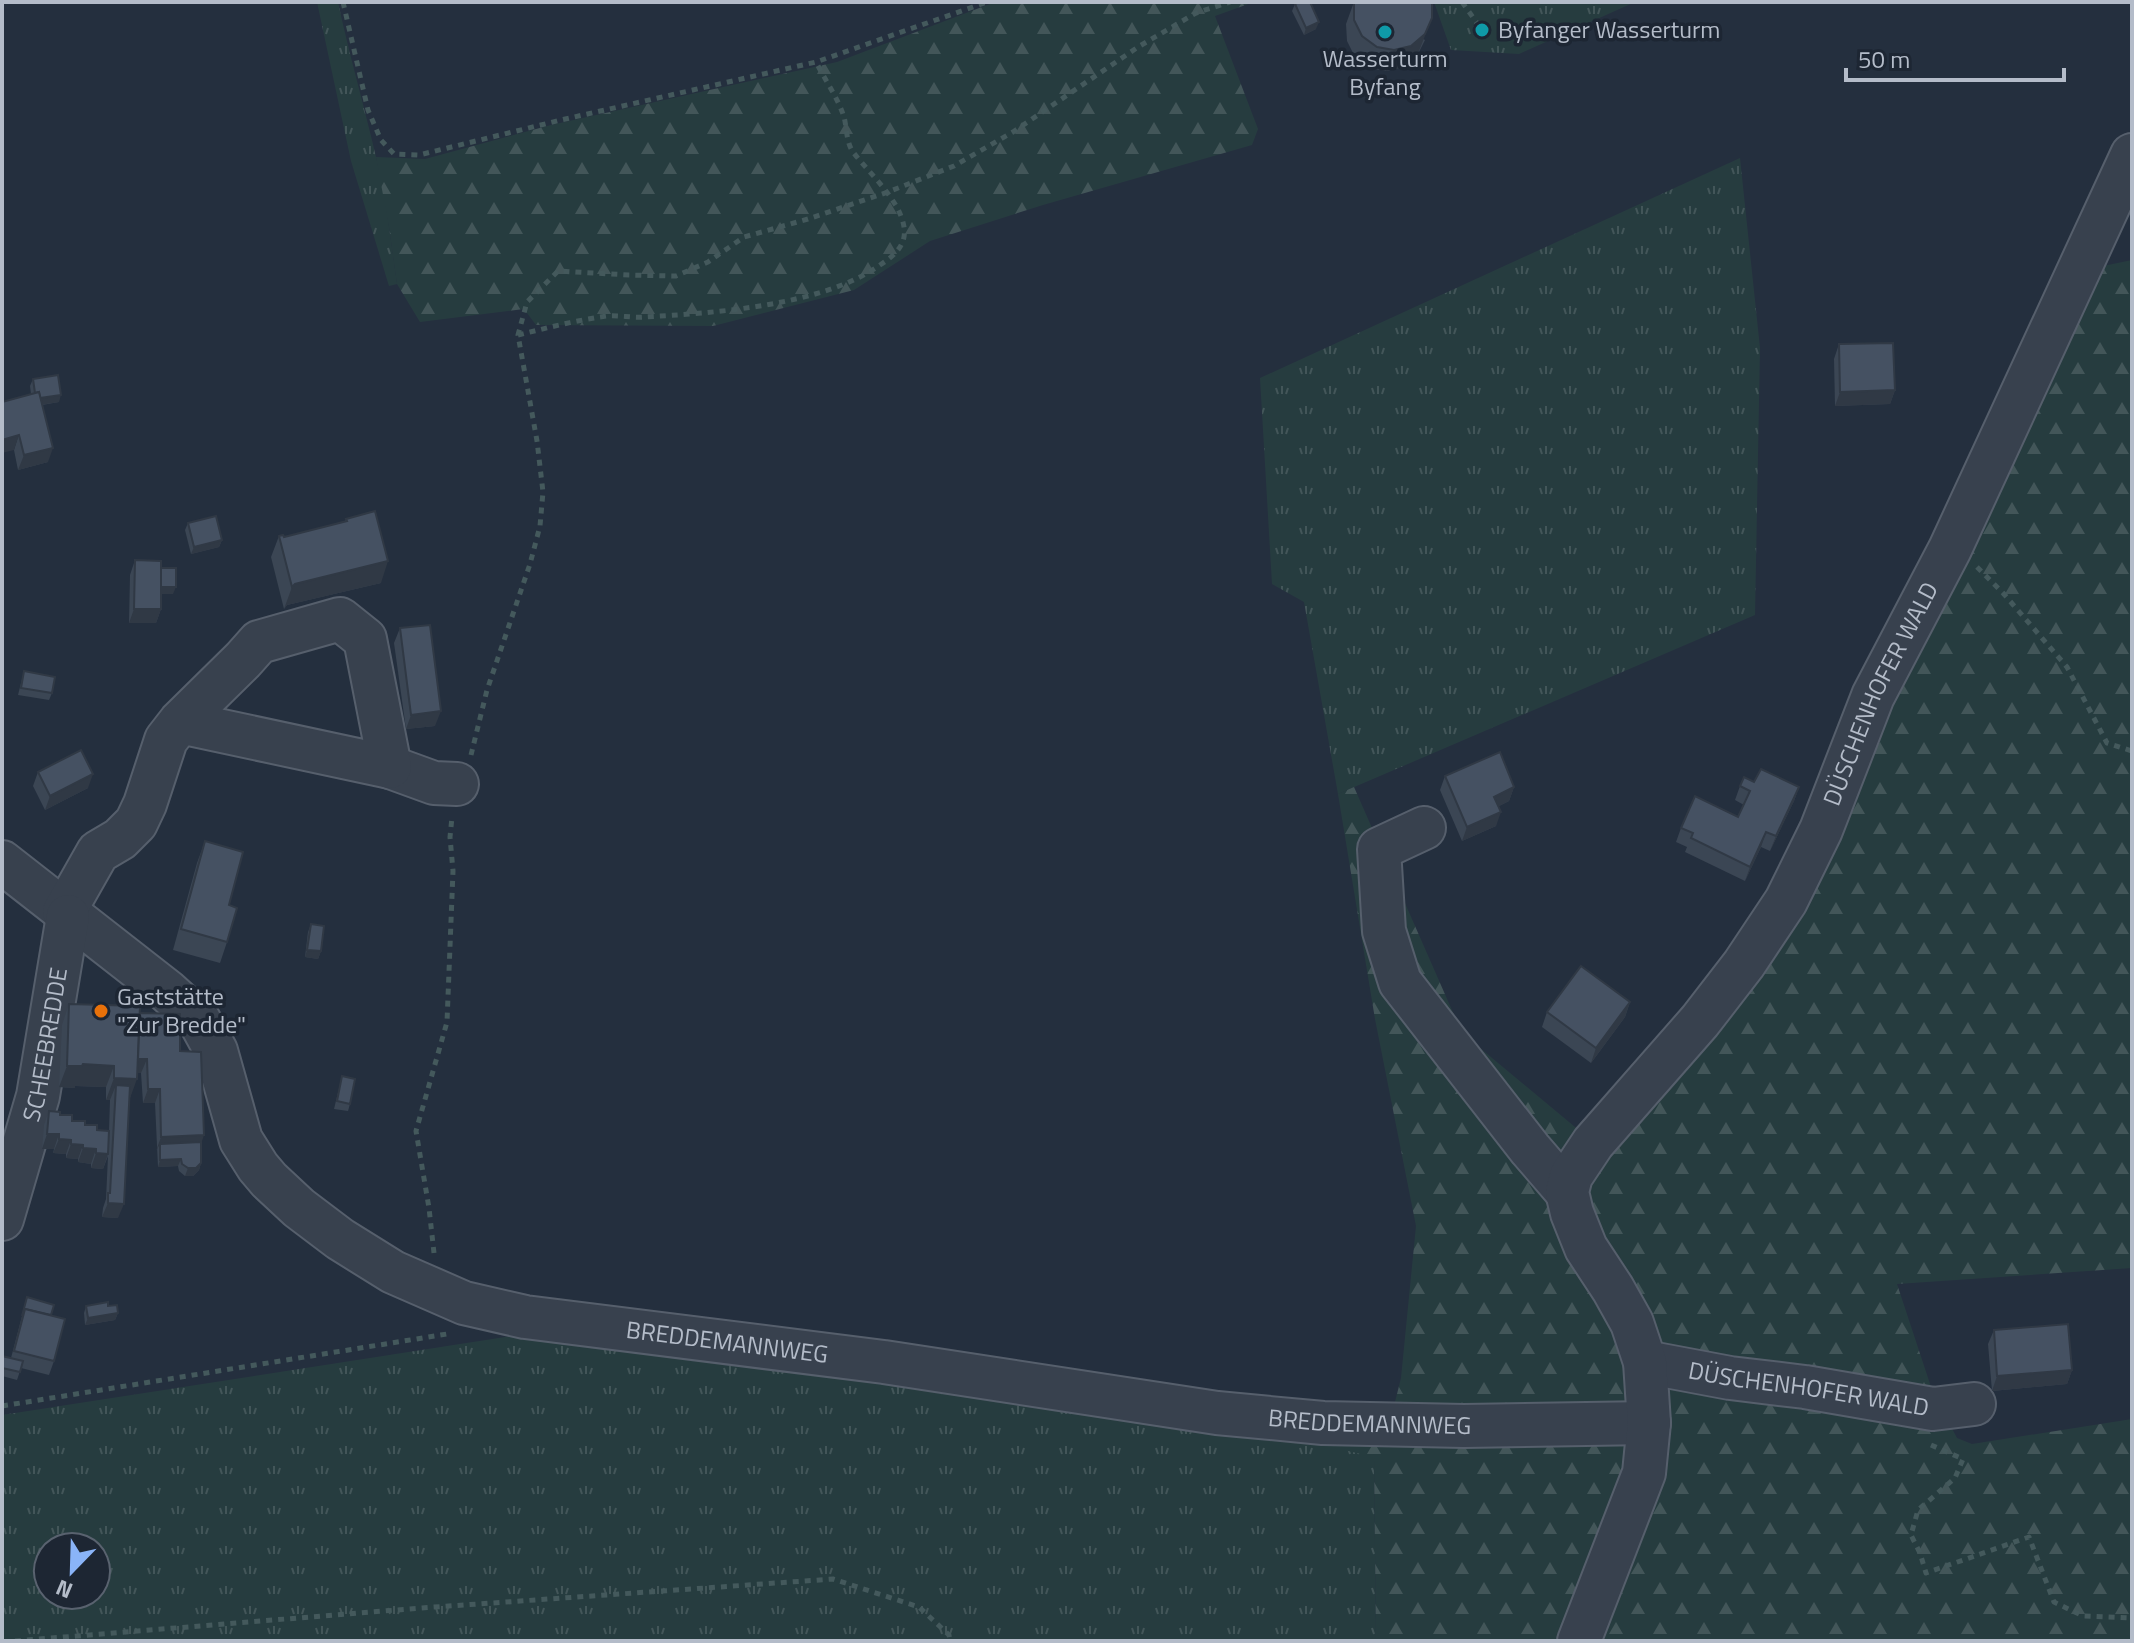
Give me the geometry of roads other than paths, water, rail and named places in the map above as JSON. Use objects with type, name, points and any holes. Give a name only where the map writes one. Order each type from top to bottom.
[{"type":"street","name":"DÜSCHENHOFER WALD","points":[[1567,1192],[1571,1176],[1586,1152],[1700,1021],[1744,964],[1786,901],[1821,830],[1873,696],[1950,549],[2132,155]]},
{"type":"street","points":[[66,914],[98,852],[120,839],[136,823],[166,740],[259,642],[340,619],[365,639],[390,767]]},
{"type":"street","points":[[180,722],[390,767],[434,783],[457,784]]},
{"type":"street","points":[[1424,828],[1379,849],[1384,931],[1400,982],[1567,1192],[1586,1248],[1632,1323],[1645,1362],[1649,1423],[1644,1473],[1579,1641]]},
{"type":"street","name":"BREDDEMANNWEG","points":[[2,862],[167,991],[199,1020],[216,1051],[241,1140],[269,1180],[340,1239],[393,1272],[464,1303],[497,1312],[884,1362],[1217,1413],[1354,1424],[1649,1423]]},
{"type":"street","name":"SCHEEBREDDE","points":[[2,1219],[38,1096],[66,914]]},
{"type":"street","name":"DÜSCHENHOFER WALD","points":[[1645,1362],[1933,1409],[1974,1404]]},
{"type":"place","name":"Byfanger Wasserturm","points":[[1482,30]]},
{"type":"place","name":"Wasserturm Byfang","points":[[1385,32]]},
{"type":"place","name":"Gaststätte \"Zur Bredde\"","points":[[101,1011]]}]
